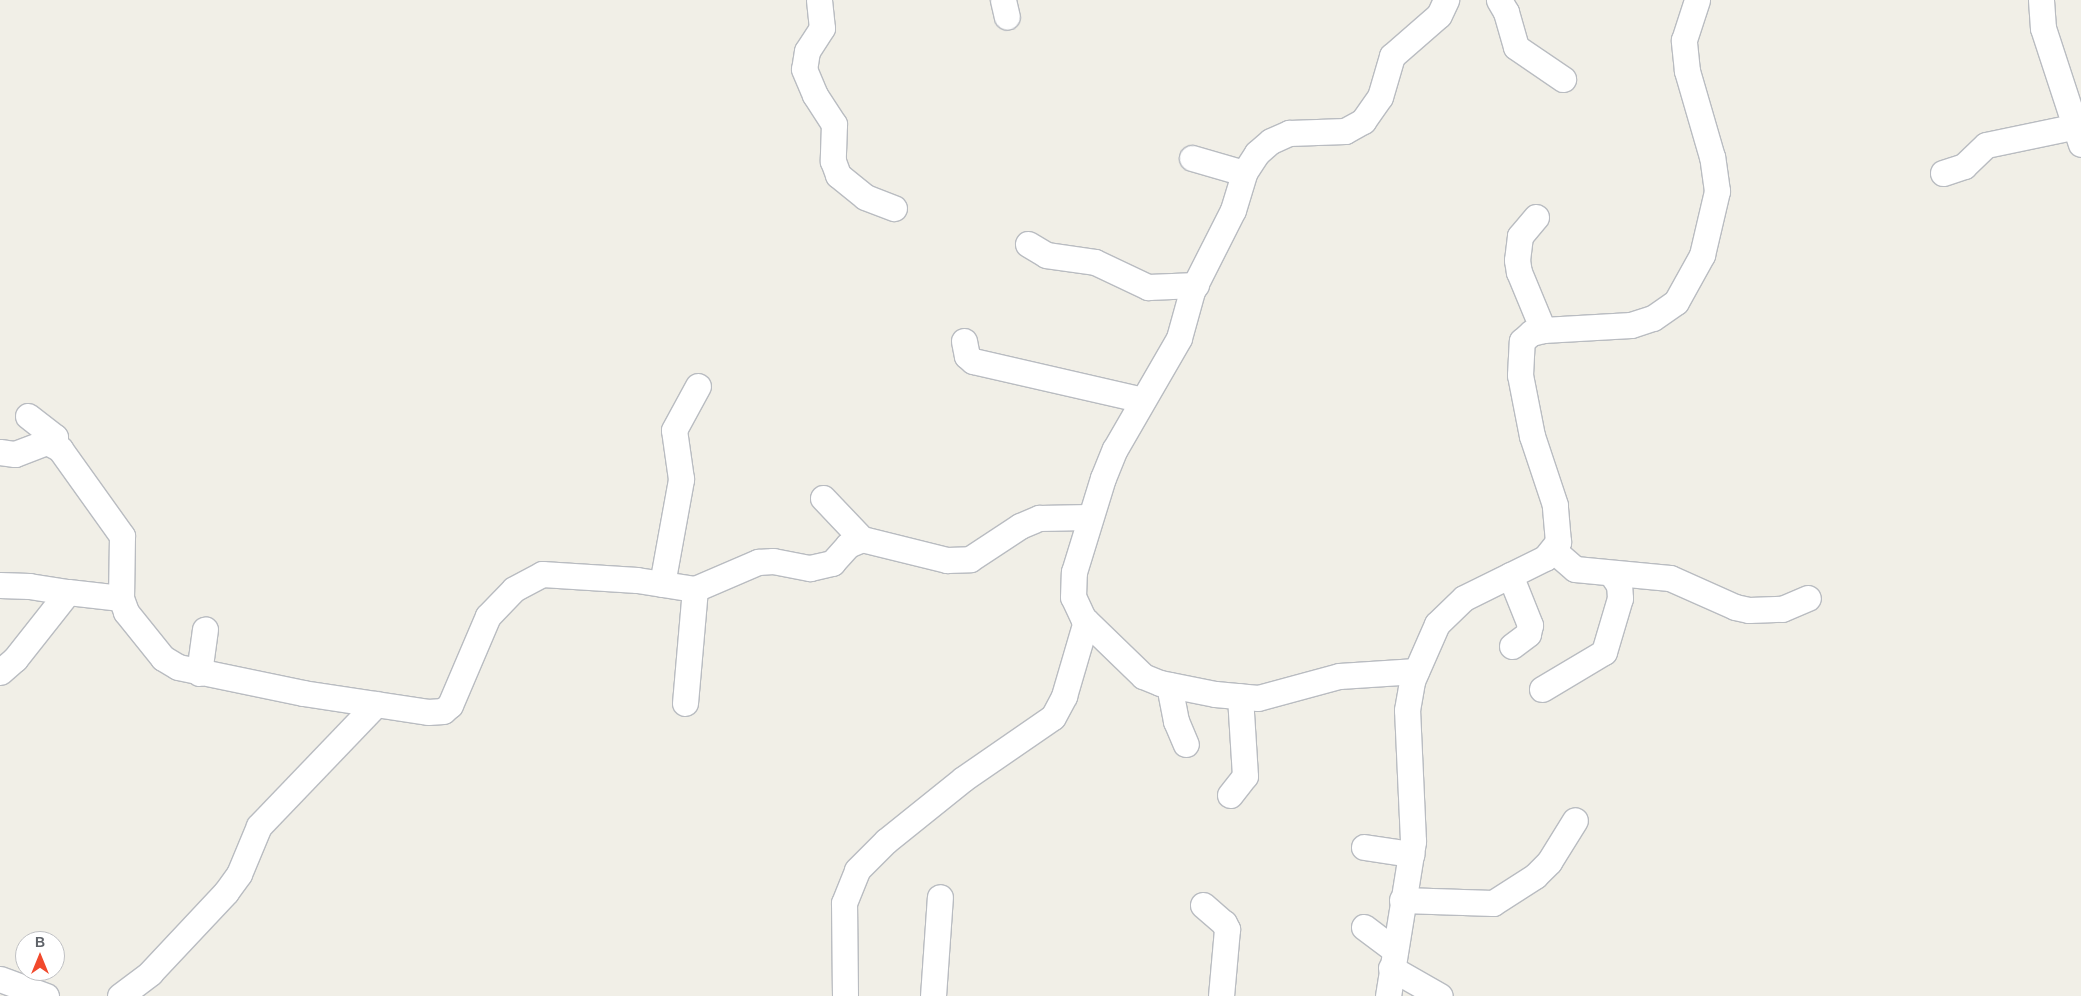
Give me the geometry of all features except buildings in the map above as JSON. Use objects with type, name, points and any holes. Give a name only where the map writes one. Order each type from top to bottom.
[{"type":"street","points":[[819,0],[822,28],[807,51],[804,69],[815,95],[834,124],[833,162],[838,175],[864,197],[894,208]]},
{"type":"street","points":[[1416,672],[1339,676],[1258,698],[1169,685],[1143,676],[1086,620],[1076,607],[1073,597],[1074,572],[1089,517],[1115,450],[1179,338],[1196,285],[1233,210],[1244,173],[1257,153],[1271,140],[1289,133],[1345,131],[1363,121],[1380,97],[1392,56],[1439,14],[1446,0]]},
{"type":"street","points":[[1498,0],[1506,12],[1516,47],[1563,79]]},
{"type":"street","points":[[1388,996],[1392,959],[1411,854],[1406,710],[1416,672],[1437,624],[1464,598],[1510,576],[1553,550],[1558,542],[1559,527],[1532,436],[1520,375],[1522,341],[1531,333],[1542,330],[1631,325],[1653,318],[1676,302],[1702,254],[1717,191],[1712,157],[1687,71],[1684,40],[1697,0]]},
{"type":"street","points":[[1943,173],[1964,166],[1986,145],[2079,135],[2046,36],[2042,0]]},
{"type":"street","points":[[1192,158],[1244,173]]},
{"type":"street","points":[[1536,216],[1520,236],[1517,260],[1518,272],[1542,330]]},
{"type":"street","points":[[1028,244],[1046,254],[1095,262],[1148,287],[1196,285]]},
{"type":"street","points":[[964,341],[967,356],[973,361],[1143,400]]},
{"type":"street","points":[[662,584],[681,479],[674,430],[698,386]]},
{"type":"street","points":[[28,416],[55,437],[55,445]]},
{"type":"street","points":[[0,452],[16,454],[48,442],[55,445],[112,518],[122,536],[121,598],[126,612],[163,658],[199,673],[428,712],[443,711],[450,705],[488,616],[514,589],[542,574],[662,584],[695,589],[758,562],[773,561],[810,568],[832,563],[848,546],[862,539]]},
{"type":"street","points":[[823,498],[862,539],[957,561],[978,555],[1020,526],[1039,518],[1089,517]]},
{"type":"street","points":[[1553,550],[1574,569],[1670,578],[1735,607],[1749,610],[1782,609],[1808,598]]},
{"type":"street","points":[[1542,689],[1604,652],[1620,598],[1619,585],[1611,573]]},
{"type":"street","points":[[1510,576],[1530,625],[1528,634],[1512,646]]},
{"type":"street","points":[[0,586],[29,586],[121,598]]},
{"type":"street","points":[[685,703],[695,589]]},
{"type":"street","points":[[0,672],[16,659],[68,592]]},
{"type":"street","points":[[846,996],[844,903],[857,870],[886,841],[963,779],[1053,717],[1064,696],[1086,620]]},
{"type":"street","points":[[199,673],[205,629]]},
{"type":"street","points":[[1169,685],[1178,729],[1186,744]]},
{"type":"street","points":[[1230,795],[1245,776],[1240,696]]},
{"type":"street","points":[[120,996],[150,973],[226,892],[239,874],[259,826],[376,704]]},
{"type":"street","points":[[1402,900],[1493,903],[1535,876],[1549,862],[1574,820]]},
{"type":"street","points":[[1364,847],[1411,854]]},
{"type":"street","points":[[933,996],[940,897]]},
{"type":"street","points":[[1203,905],[1227,930],[1221,996]]},
{"type":"street","points":[[1364,926],[1392,959],[1440,996]]},
{"type":"street","points":[[6,987],[46,996]]}]
